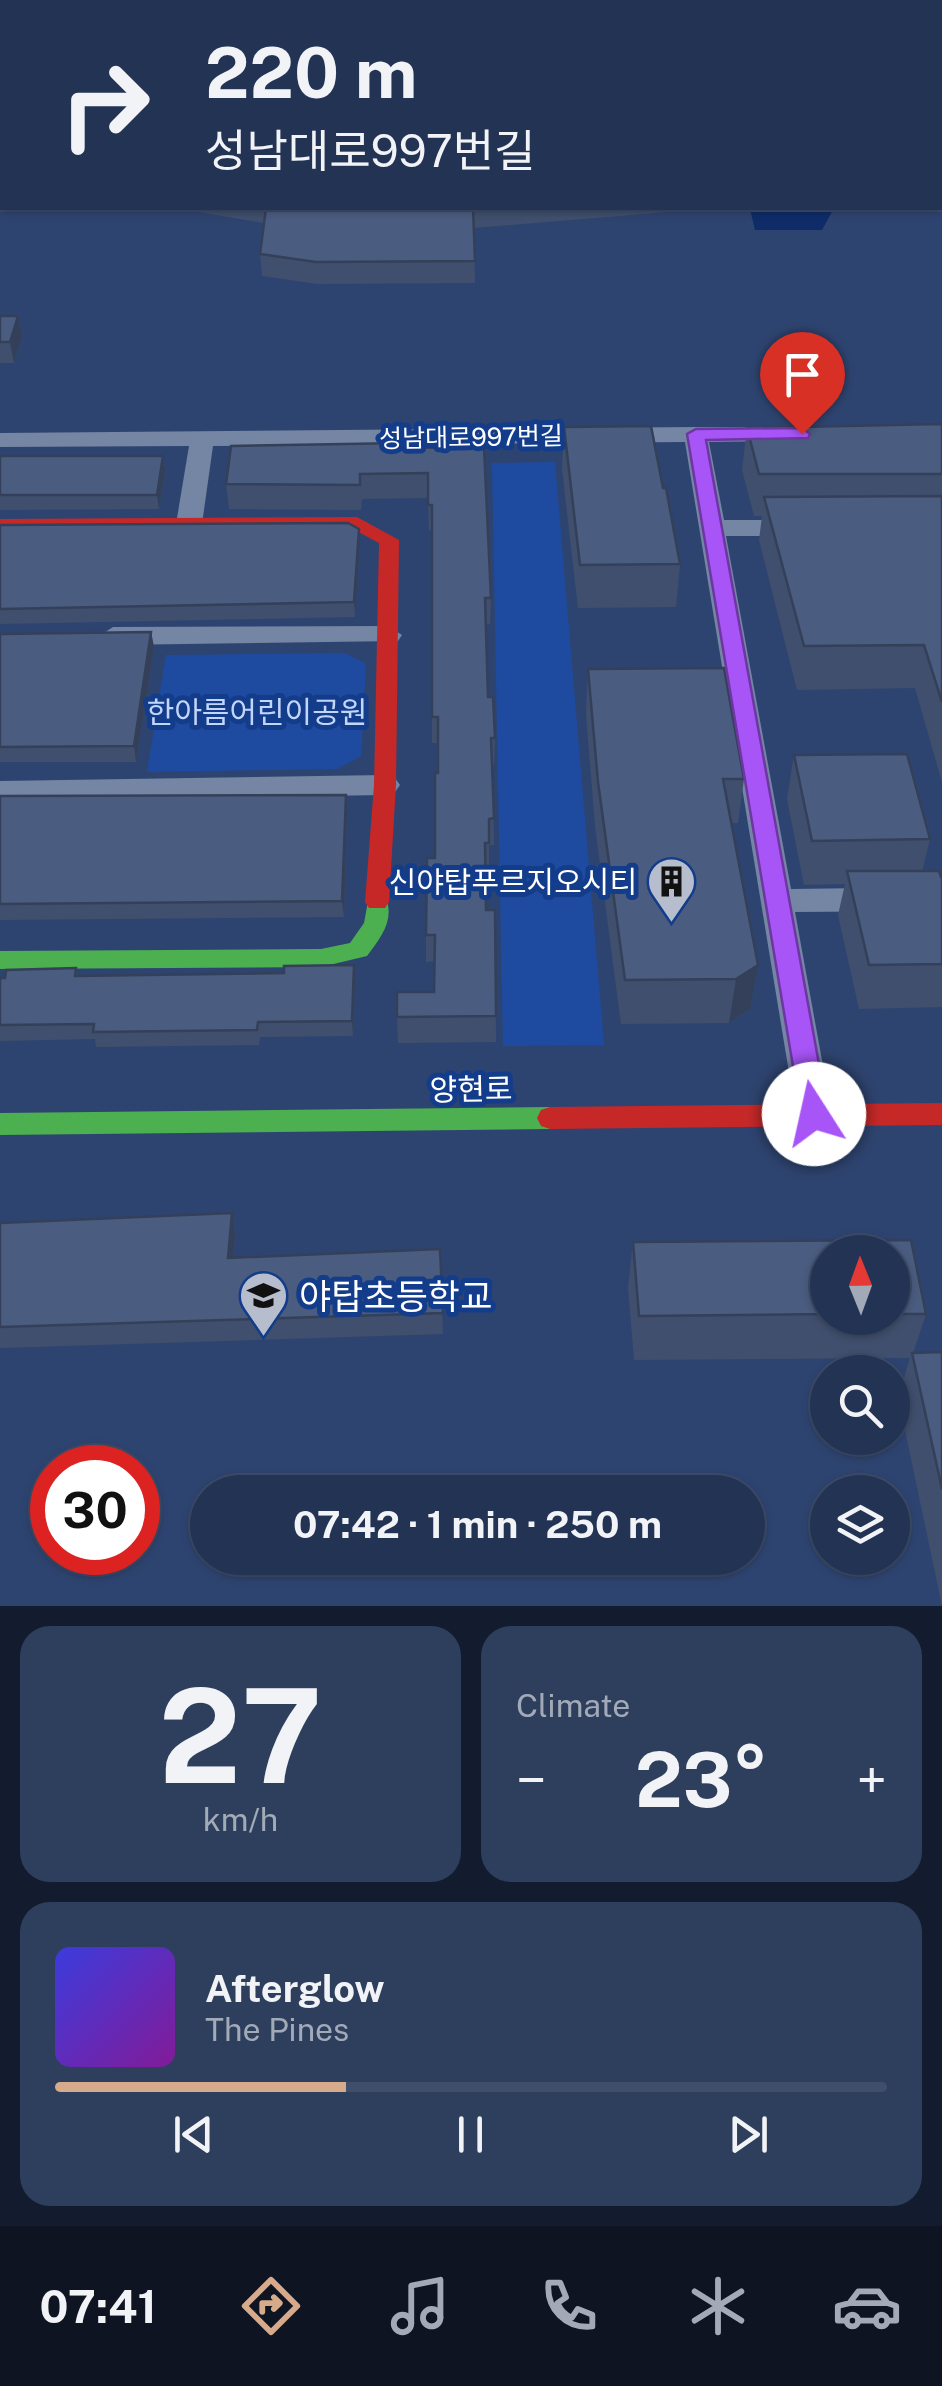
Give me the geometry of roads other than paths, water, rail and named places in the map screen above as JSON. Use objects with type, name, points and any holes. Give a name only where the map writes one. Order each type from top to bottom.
[{"type":"main road","points":[[0,525],[357,523],[389,540],[385,785],[376,925],[358,950],[321,958],[0,960]]},
{"type":"main road","name":"양현로","points":[[0,1124],[942,1114]]},
{"type":"street","points":[[696,434],[814,1114]]},
{"type":"street","name":"성남대로997번길","points":[[0,440],[810,434]]},
{"type":"street","points":[[189,524],[202,439]]},
{"type":"street","points":[[712,528],[827,528]]},
{"type":"street","points":[[78,636],[388,635]]},
{"type":"street","points":[[0,790],[385,785]]},
{"type":"street","points":[[777,901],[942,899]]},
{"type":"place","name":"신야탑푸르지오시티","points":[[672,924]]},
{"type":"place","name":"야탑초등학교","points":[[264,1338]]},
{"type":"park label","name":"한아름어린이공원","points":[[257,712]]}]
